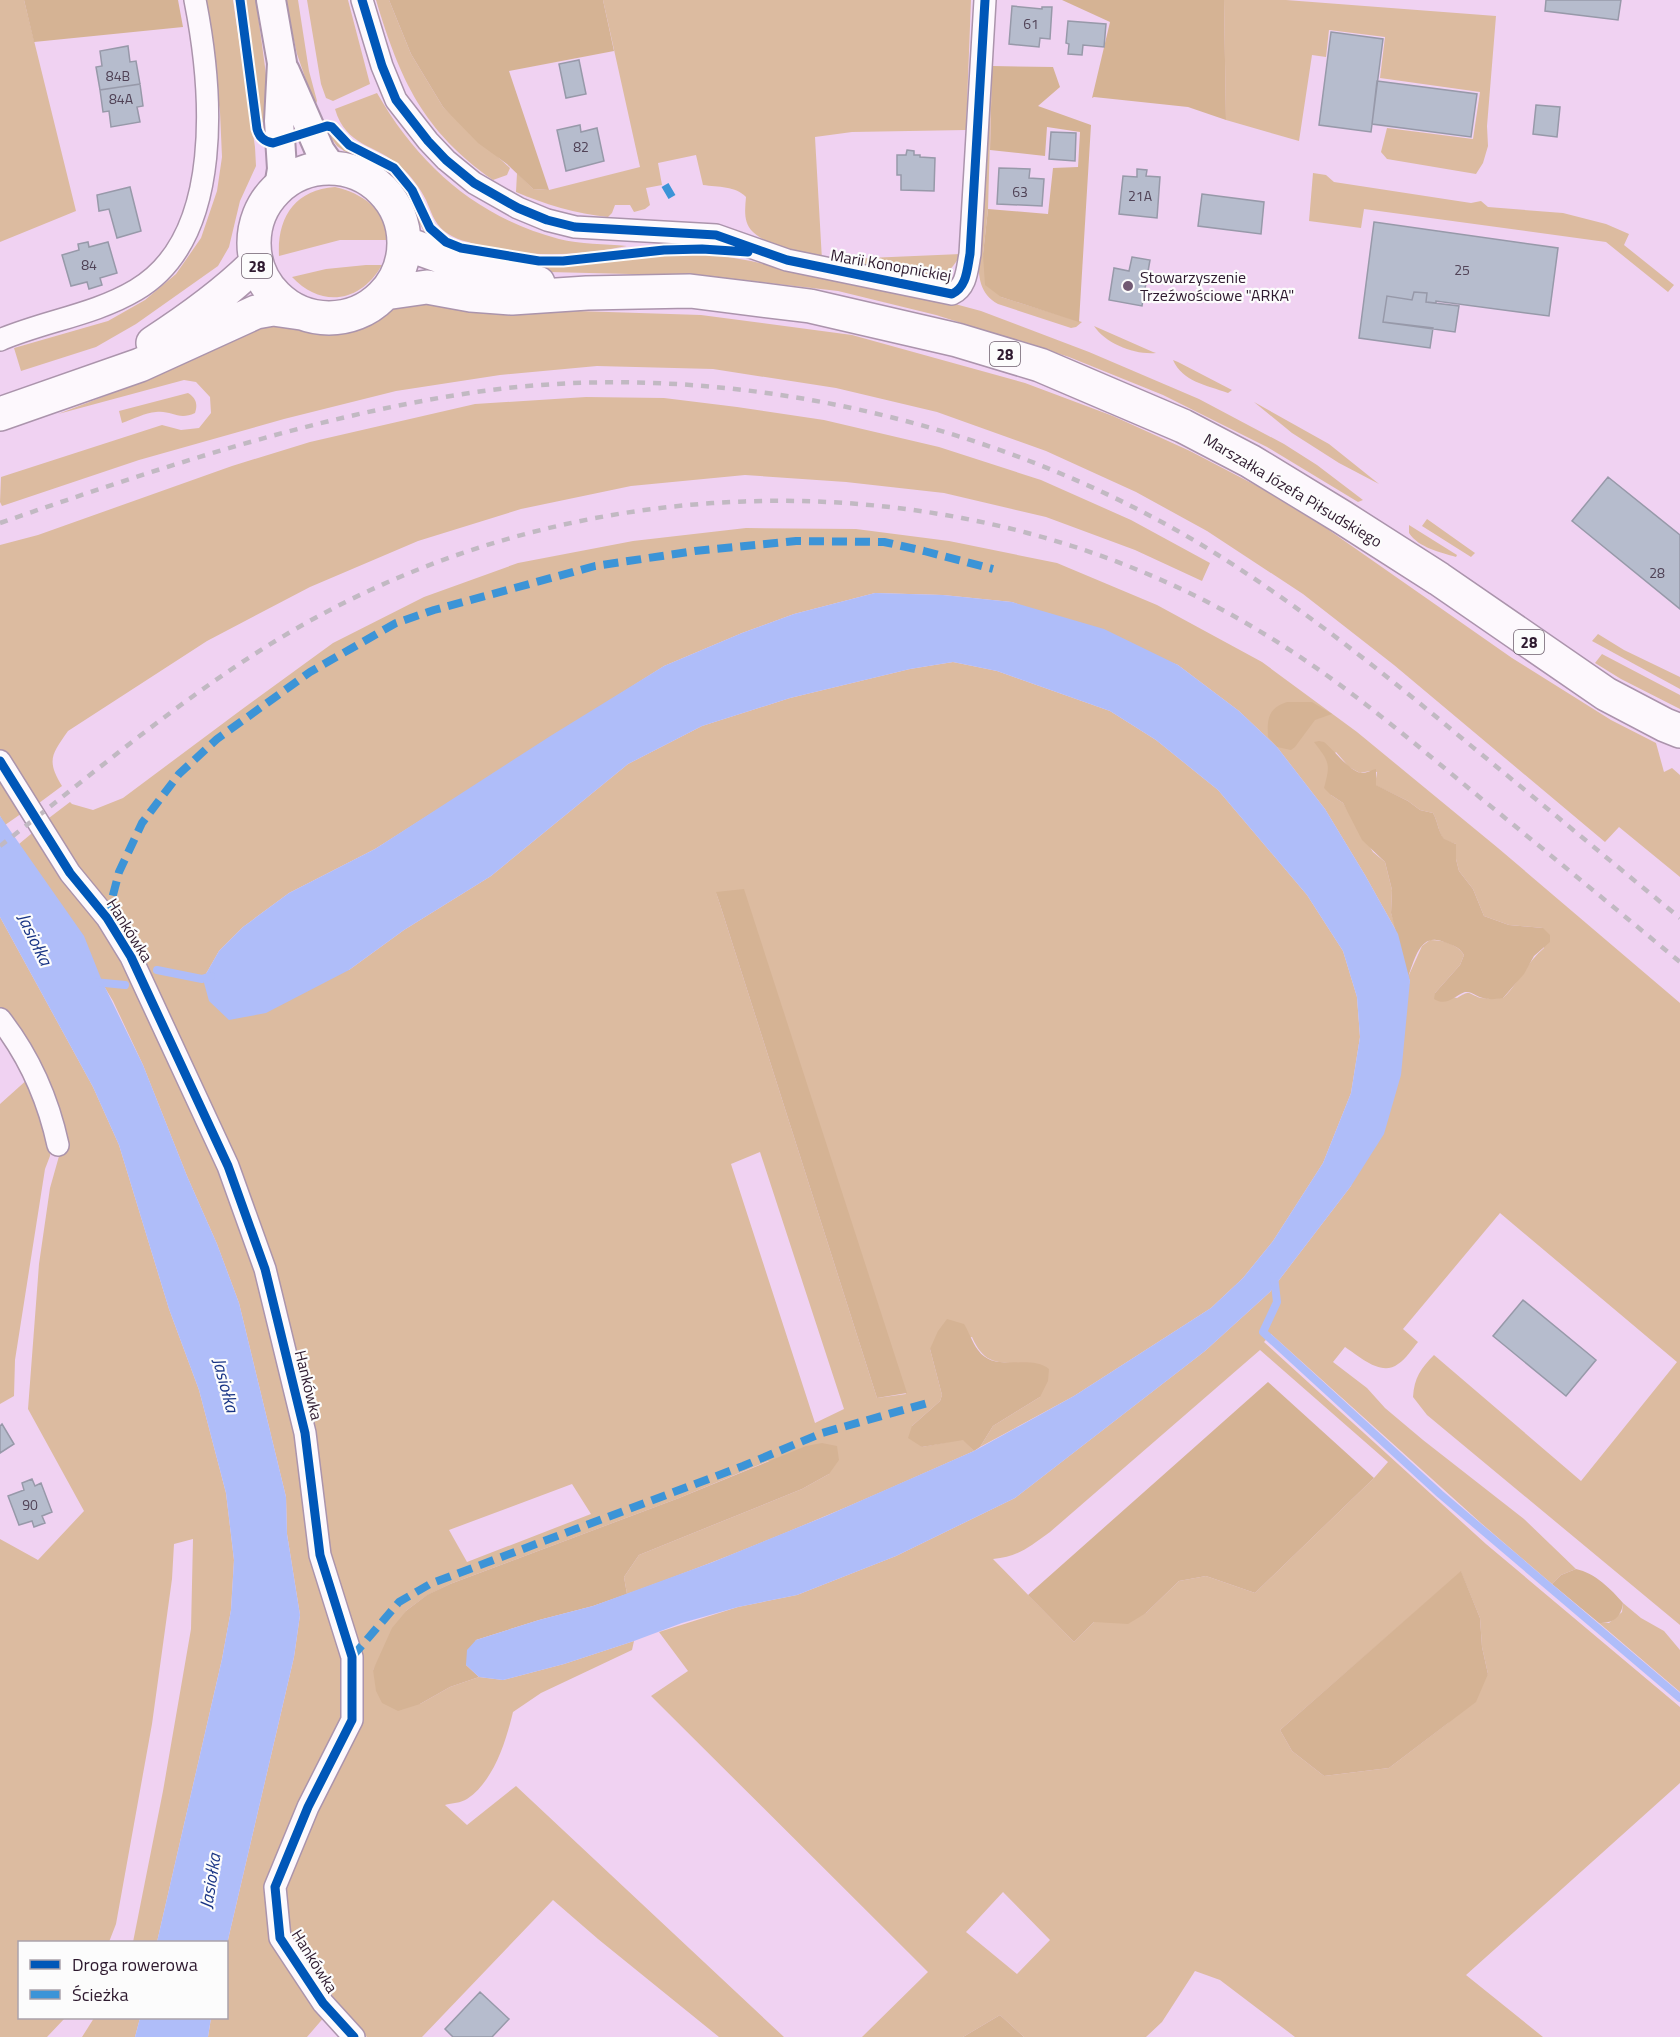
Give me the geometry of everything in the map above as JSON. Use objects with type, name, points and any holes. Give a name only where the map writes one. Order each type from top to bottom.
[{"type":"main road","points":[[271,0],[282,63],[279,121],[282,169],[279,187]]},
{"type":"main road","points":[[282,63],[320,151],[332,168]]},
{"type":"main road","name":"28","points":[[1,413],[140,365],[256,312],[273,309],[323,318],[346,316],[368,308],[385,293],[396,278],[402,261],[404,243],[400,220],[390,200],[375,184],[354,173],[332,168],[313,170],[295,176],[279,187],[265,203],[257,222],[254,243],[256,263],[266,284],[276,296],[301,313]]},
{"type":"main road","name":"Marszałka Józefa Piłsudskiego","points":[[404,243],[479,270],[587,293]]},
{"type":"main road","name":"28","points":[[116,373],[130,359],[235,285],[256,263]]},
{"type":"main road","name":"Marszałka Józefa Piłsudskiego","points":[[385,293],[427,287],[471,295],[512,298],[587,293],[690,291],[810,306],[957,340],[1040,365],[1183,426],[1250,461],[1438,579],[1606,694],[1680,731]]},
{"type":"street","points":[[0,340],[115,301],[138,289],[167,263],[188,231],[195,214],[206,151],[206,75],[195,0]]},
{"type":"street","name":"Marii Konopnickiej","points":[[362,0],[382,66],[396,100],[446,160],[488,192],[528,212],[566,225],[716,235],[788,260],[943,293],[954,293],[963,284],[970,254],[985,0]]},
{"type":"street","name":"Hankówka","points":[[0,761],[70,873],[107,918],[131,957],[228,1166],[265,1269],[305,1433],[320,1555],[352,1657],[352,1720],[308,1807],[275,1887],[280,1938],[323,2003],[354,2037]]},
{"type":"street","points":[[0,1019],[27,1060],[40,1088],[51,1116],[58,1145]]},
{"type":"shaded area","points":[[0,0],[24,0],[76,211],[0,242]]},
{"type":"shaded area","points":[[24,0],[178,0],[183,27],[34,42]]},
{"type":"shaded area","points":[[204,0],[233,0],[255,147],[256,166],[240,201],[229,247],[218,266],[136,324],[96,347],[21,371],[14,348],[108,321],[145,300],[176,274],[201,238],[217,191],[222,157],[220,112]]},
{"type":"shaded area","points":[[245,0],[256,0],[272,119],[261,123]]},
{"type":"shaded area","points":[[285,0],[298,0],[309,71],[317,101],[315,106],[297,54]]},
{"type":"shaded area","points":[[307,0],[348,0],[370,84],[333,101],[326,98],[321,84]]},
{"type":"shaded area","points":[[376,0],[389,0],[411,54],[443,107],[510,168],[507,175],[493,180],[469,161],[432,123],[417,102],[405,79]]},
{"type":"shaded area","points":[[389,0],[603,0],[614,51],[509,71],[549,190],[533,189],[507,164],[478,143],[443,107],[411,54]]},
{"type":"shaded area","points":[[603,0],[971,0],[966,130],[852,132],[815,137],[822,260],[767,242],[753,232],[746,220],[746,197],[732,189],[703,185],[696,155],[658,163],[662,185],[646,188],[650,205],[645,209],[634,212],[630,205],[615,205],[608,217],[584,214],[538,201],[516,192],[517,173],[533,189],[549,190],[640,167]]},
{"type":"shaded area","points":[[1062,0],[1224,0],[1226,120],[1188,107],[1092,98],[1110,22]]},
{"type":"shaded area","points":[[1224,0],[1286,0],[1496,16],[1487,126],[1488,146],[1483,163],[1476,174],[1387,159],[1381,152],[1387,128],[1473,139],[1480,92],[1380,78],[1385,37],[1329,30],[1326,57],[1312,55],[1299,141],[1226,120]]},
{"type":"shaded area","points":[[992,66],[988,209],[983,254],[1001,297],[1082,322],[1076,327],[1071,328],[998,304],[987,295],[981,284],[978,257],[988,74]]},
{"type":"shaded area","points":[[992,66],[1053,67],[1060,87],[1038,106],[1091,125],[1079,322],[1001,297],[985,285],[983,254],[988,209],[1048,214],[1053,168],[1078,167],[1080,132],[1047,127],[1045,156],[990,150]]},
{"type":"shaded area","points":[[377,93],[412,144],[431,165],[476,202],[502,217],[559,239],[627,246],[573,254],[536,254],[482,246],[448,234],[433,217],[426,200],[412,178],[391,159],[354,138],[340,121],[335,109]]},
{"type":"shaded area","points":[[325,130],[353,152],[380,163],[388,169],[410,193],[426,229],[443,244],[453,248],[477,255],[538,265],[674,254],[711,254],[918,294],[981,311],[1089,352],[1199,399],[1284,444],[1317,465],[1363,500],[1358,502],[1267,447],[1163,395],[1069,357],[936,315],[838,291],[709,276],[549,272],[506,265],[443,249],[426,235],[398,184],[376,166],[337,146]]},
{"type":"shaded area","points":[[1313,173],[1326,175],[1334,182],[1471,203],[1481,201],[1488,207],[1563,213],[1606,224],[1629,234],[1624,245],[1674,285],[1668,292],[1606,242],[1364,209],[1361,228],[1309,221]]},
{"type":"shaded area","points":[[335,187],[355,194],[371,204],[383,220],[387,240],[340,240],[279,256],[281,229],[291,208],[309,194]]},
{"type":"shaded area","points":[[961,254],[950,269],[934,280],[823,260]]},
{"type":"shaded area","points":[[382,265],[363,287],[340,297],[316,294],[292,277],[326,269]]},
{"type":"shaded area","points":[[416,300],[488,308],[701,315],[852,335],[1025,383],[1113,416],[1190,451],[1259,487],[1326,528],[1512,658],[1611,720],[1656,743],[1664,772],[1672,768],[1680,775],[1680,877],[1619,827],[1605,842],[1394,665],[1303,594],[1207,531],[1136,492],[1046,451],[937,412],[836,388],[713,369],[597,366],[500,375],[396,391],[284,419],[139,460],[2,506],[0,502],[1,477],[162,425],[181,430],[199,428],[211,413],[210,397],[196,382],[184,380],[58,414],[144,381],[263,320],[304,327],[318,332],[357,329]]},
{"type":"shaded area","points":[[1094,326],[1156,353],[1139,352],[1122,347],[1106,338]]},
{"type":"shaded area","points":[[1173,360],[1232,390],[1228,393],[1196,382],[1183,373]]},
{"type":"shaded area","points":[[188,393],[196,402],[195,413],[179,416],[156,412],[122,423],[119,411]]},
{"type":"shaded area","points":[[586,397],[664,398],[737,407],[824,420],[939,447],[1041,480],[1131,520],[1210,563],[1202,581],[1135,550],[1046,517],[944,493],[846,482],[745,475],[631,486],[521,509],[418,541],[310,587],[207,641],[68,731],[53,757],[54,770],[62,786],[35,806],[0,751],[0,545],[38,535],[232,466],[310,442],[475,404]]},
{"type":"shaded area","points":[[1254,402],[1329,444],[1379,484],[1339,463],[1292,433]]},
{"type":"shaded area","points":[[1427,519],[1475,553],[1471,557],[1422,526]]},
{"type":"shaded area","points":[[1409,525],[1457,555],[1456,557],[1430,549],[1418,542],[1409,533]]},
{"type":"shaded area","points":[[746,528],[856,529],[949,541],[1057,563],[1157,605],[1262,662],[1357,732],[1680,1003],[1680,1625],[1427,1415],[1413,1397],[1419,1374],[1434,1355],[1581,1481],[1677,1362],[1500,1213],[1403,1329],[1418,1342],[1401,1362],[1391,1367],[1377,1367],[1345,1347],[1333,1362],[1367,1388],[1385,1408],[1423,1440],[1524,1519],[1576,1569],[1561,1575],[1552,1584],[1271,1334],[1264,1342],[1486,1544],[1680,1707],[1680,1783],[1466,1975],[1543,2037],[1295,2037],[1220,1980],[1195,1971],[1162,2022],[1146,2037],[1024,2037],[1000,2015],[963,2037],[862,2037],[928,1972],[651,1696],[688,1671],[659,1632],[738,1607],[797,1595],[896,1556],[1015,1498],[1205,1351],[1270,1292],[1351,1186],[1410,981],[1408,977],[1422,946],[1430,940],[1440,941],[1454,945],[1464,955],[1460,965],[1435,993],[1457,998],[1469,993],[1481,998],[1503,998],[1544,948],[1543,928],[1509,925],[1484,916],[1473,889],[1459,871],[1456,844],[1444,840],[1433,813],[1420,810],[1408,801],[1375,785],[1377,772],[1360,773],[1349,767],[1336,752],[1328,761],[1331,795],[1343,803],[1373,852],[1385,862],[1392,890],[1391,913],[1398,934],[1325,809],[1277,747],[1239,711],[1178,665],[1012,602],[943,595],[875,593],[794,614],[664,666],[375,849],[289,893],[243,927],[219,951],[203,979],[349,970],[404,930],[491,876],[628,764],[702,726],[790,698],[910,669],[953,662],[997,671],[1110,711],[1156,740],[1218,790],[1307,895],[1343,951],[1357,997],[1360,1037],[1351,1093],[1323,1163],[1273,1241],[1243,1278],[1211,1308],[1074,1396],[980,1447],[993,1426],[1040,1397],[1024,1363],[998,1362],[986,1357],[972,1337],[930,1349],[942,1395],[940,1401],[912,1426],[922,1447],[963,1439],[974,1451],[802,1526],[627,1594],[624,1577],[639,1555],[802,1489],[829,1474],[768,1461],[679,1498],[450,1584],[426,1596],[407,1610],[373,1670],[420,1704],[450,1687],[479,1677],[503,1680],[564,1664],[634,1641],[632,1650],[541,1693],[513,1712],[498,1760],[485,1782],[467,1799],[445,1805],[467,1825],[516,1786],[784,2037],[719,2037],[553,1900],[422,2037],[367,2037],[358,2029],[287,1937],[284,1920],[286,1879],[362,1708],[327,1552],[234,1167],[45,821],[70,802],[93,810],[123,798],[333,643],[424,597],[518,563],[633,541]],"holes":[[[716,892],[906,1394],[877,1398]],[[760,1152],[844,1409],[815,1423],[731,1164]],[[1260,1350],[1388,1462],[1255,1593],[1206,1576],[1179,1581],[1146,1613],[1107,1622],[1094,1622],[1074,1642],[993,1559],[1016,1554],[1050,1532]],[[572,1484],[591,1514],[467,1562],[449,1530]],[[1461,1572],[1480,1618],[1482,1647],[1488,1674],[1448,1723],[1389,1768],[1324,1776],[1292,1751],[1280,1730]],[[1003,1892],[1050,1940],[1017,1974],[966,1932]]]},
{"type":"shaded area","points":[[1598,634],[1624,650],[1680,677],[1680,689],[1592,641]]},
{"type":"shaded area","points":[[1602,654],[1680,695],[1680,709],[1595,663]]},
{"type":"shaded area","points":[[1287,702],[1312,702],[1332,714],[1315,720],[1291,750],[1277,747],[1268,737],[1268,725],[1272,711]]},
{"type":"shaded area","points":[[1314,742],[1324,742],[1357,772],[1364,773],[1376,769],[1376,785],[1408,801],[1420,810],[1433,813],[1444,839],[1456,844],[1459,871],[1473,889],[1484,916],[1509,925],[1543,928],[1550,935],[1550,942],[1534,956],[1524,974],[1503,998],[1486,999],[1465,992],[1443,1002],[1434,999],[1435,993],[1460,965],[1464,955],[1456,947],[1436,940],[1429,941],[1420,949],[1408,977],[1391,913],[1392,890],[1385,862],[1362,840],[1343,803],[1324,788],[1328,768],[1326,759]]},
{"type":"shaded area","points":[[0,774],[25,811],[5,825],[0,816]]},
{"type":"shaded area","points":[[37,829],[112,941],[210,1136],[261,1273],[345,1653],[344,1723],[270,1890],[326,2015],[307,2037],[208,2037],[211,2019],[228,2019],[228,1941],[294,1657],[300,1615],[287,1534],[286,1497],[239,1303],[217,1244],[143,1065],[113,1001],[19,844]]},
{"type":"shaded area","points":[[744,889],[907,1393],[877,1398],[716,892]]},
{"type":"shaded area","points":[[0,917],[93,1087],[119,1145],[169,1309],[199,1390],[226,1493],[234,1560],[231,1610],[222,1659],[157,1941],[133,1941],[163,1791],[191,1629],[193,1539],[174,1544],[172,1579],[152,1724],[116,1924],[109,1941],[18,1941],[18,2019],[64,2019],[47,2037],[0,2037],[0,1539],[38,1560],[84,1511],[28,1409],[39,1264],[50,1188],[63,1142],[0,1012]]},
{"type":"shaded area","points":[[29,1078],[52,1140],[50,1156],[45,1169],[15,1360],[14,1396],[0,1404],[0,1104]]},
{"type":"shaded area","points":[[947,1319],[964,1324],[978,1350],[993,1361],[1032,1363],[1049,1369],[1048,1381],[1040,1397],[993,1426],[980,1447],[974,1451],[963,1440],[922,1447],[908,1438],[912,1426],[940,1401],[942,1395],[930,1349],[938,1331]]},
{"type":"shaded area","points":[[1268,1382],[1374,1478],[1255,1593],[1206,1576],[1179,1581],[1146,1613],[1128,1624],[1094,1622],[1074,1642],[1028,1595]]},
{"type":"shaded area","points":[[822,1443],[837,1446],[839,1460],[829,1474],[802,1489],[639,1555],[624,1577],[627,1594],[476,1640],[466,1665],[479,1677],[450,1687],[420,1704],[398,1711],[382,1703],[376,1691],[373,1670],[392,1628],[407,1610],[427,1595],[450,1584],[679,1498],[806,1446]]},
{"type":"shaded area","points":[[1576,1569],[1596,1578],[1623,1603],[1616,1619],[1599,1623],[1552,1584],[1561,1575]]},
{"type":"shaded area","points":[[1461,1571],[1480,1618],[1482,1647],[1488,1674],[1476,1702],[1389,1768],[1324,1776],[1292,1751],[1280,1730]]},
{"type":"shaded area","points":[[1623,1603],[1641,1618],[1664,1631],[1680,1650],[1680,1692],[1599,1623],[1609,1623],[1622,1612]]},
{"type":"shaded area","points":[[1000,2015],[1024,2037],[963,2037]]},
{"type":"shaded area","points":[[93,2019],[140,2019],[135,2037],[82,2037]]},
{"type":"water","points":[[875,593],[943,595],[1012,602],[1104,629],[1178,665],[1239,711],[1277,747],[1325,809],[1398,934],[1410,981],[1401,1075],[1384,1134],[1351,1186],[1270,1292],[1205,1351],[1015,1498],[896,1556],[797,1595],[738,1607],[682,1623],[564,1664],[503,1680],[479,1677],[466,1665],[467,1650],[476,1640],[593,1606],[713,1562],[826,1516],[974,1451],[1074,1396],[1211,1308],[1243,1278],[1273,1241],[1323,1163],[1351,1093],[1360,1037],[1357,997],[1343,951],[1307,895],[1218,790],[1156,740],[1110,711],[997,671],[953,662],[910,669],[790,698],[702,726],[628,764],[491,876],[404,930],[349,970],[266,1013],[229,1020],[209,1001],[203,979],[219,951],[243,927],[289,893],[375,849],[664,666],[794,614]]},
{"type":"water","name":"Jasiołka","points":[[0,816],[84,936],[102,981],[143,1065],[239,1303],[286,1497],[287,1534],[300,1615],[294,1657],[228,1941],[157,1941],[222,1659],[231,1610],[234,1560],[226,1493],[199,1390],[169,1309],[119,1145],[93,1087],[0,917]]},
{"type":"water","points":[[140,2019],[211,2019],[208,2037],[135,2037]]},
{"type":"building","points":[[1546,0],[1621,0],[1618,20],[1545,11]]},
{"type":"building","points":[[1012,6],[1042,9],[1042,7],[1052,7],[1050,39],[1040,38],[1039,47],[1009,44]]},
{"type":"building","points":[[1068,21],[1106,24],[1104,47],[1083,45],[1082,55],[1068,54],[1069,44],[1066,43]]},
{"type":"building","points":[[1331,32],[1383,39],[1371,132],[1319,125]]},
{"type":"building","points":[[128,46],[130,62],[136,61],[140,84],[100,90],[96,67],[102,66],[100,51]]},
{"type":"building","points":[[579,60],[586,94],[566,98],[559,64]]},
{"type":"building","points":[[1377,81],[1477,94],[1471,137],[1372,124]]},
{"type":"building","points":[[140,84],[143,106],[137,107],[140,122],[111,127],[109,111],[103,112],[100,90]]},
{"type":"building","points":[[1536,105],[1560,107],[1557,137],[1533,134]]},
{"type":"building","points":[[580,125],[581,132],[597,128],[604,161],[566,171],[557,130]]},
{"type":"building","points":[[1051,132],[1076,133],[1075,161],[1049,159]]},
{"type":"building","points":[[907,150],[914,151],[914,155],[920,155],[920,157],[935,158],[934,191],[901,190],[901,175],[897,175],[897,155],[906,155]]},
{"type":"building","points":[[999,168],[1030,169],[1029,178],[1044,179],[1042,206],[997,204]]},
{"type":"building","points":[[1137,169],[1147,170],[1146,176],[1160,177],[1157,218],[1119,214],[1123,176],[1137,177]]},
{"type":"building","points":[[130,187],[141,231],[117,238],[109,209],[99,211],[97,195]]},
{"type":"building","points":[[1202,194],[1264,202],[1261,234],[1198,226]]},
{"type":"building","points":[[1374,222],[1558,248],[1549,316],[1436,301],[1436,303],[1426,302],[1427,293],[1414,292],[1412,300],[1387,296],[1383,322],[1433,328],[1430,348],[1359,338]]},
{"type":"building","points":[[88,242],[89,247],[108,242],[117,273],[100,278],[102,285],[89,289],[87,282],[71,286],[62,255],[79,250],[78,244]]},
{"type":"building","name":"Stowarzyszenie Trzeźwościowe \"ARKA\"","points":[[1132,257],[1150,260],[1142,306],[1109,300],[1114,268],[1129,271]]},
{"type":"building","points":[[1414,292],[1427,293],[1426,302],[1459,306],[1455,332],[1383,322],[1387,296],[1412,300]]},
{"type":"building","points":[[1608,477],[1680,535],[1680,609],[1572,521]]},
{"type":"building","points":[[1523,1300],[1596,1360],[1566,1396],[1493,1336]]},
{"type":"building","points":[[2,1424],[14,1444],[0,1453],[0,1426]]},
{"type":"building","points":[[32,1479],[35,1486],[41,1483],[52,1512],[42,1516],[45,1523],[34,1527],[32,1521],[19,1525],[8,1496],[24,1490],[22,1483]]},
{"type":"building","points":[[480,1992],[509,2019],[492,2037],[453,2037],[445,2029]]},
{"type":"waterway","points":[[157,970],[202,979],[211,976]]},
{"type":"waterway","points":[[94,982],[125,985]]},
{"type":"waterway","points":[[1274,1276],[1277,1302],[1263,1332],[1440,1494],[1680,1698]]},
{"type":"railway","points":[[0,523],[235,446],[355,415],[476,392],[571,383],[667,384],[765,393],[861,410],[956,435],[1048,468],[1136,508],[1218,555],[1313,620],[1374,667],[1680,918]]},
{"type":"railway","points":[[0,846],[130,743],[219,678],[265,647],[362,594],[471,550],[585,520],[701,504],[819,502],[936,513],[1051,540],[1162,580],[1266,635],[1372,709],[1680,962]]},
{"type":"marked path","points":[[665,185],[672,197]]},
{"type":"marked path","points":[[107,918],[119,872],[142,823],[179,774],[217,739],[310,672],[396,623],[434,610],[595,566],[695,551],[796,541],[884,542],[993,569]]},
{"type":"marked path","points":[[352,1657],[399,1602],[430,1584],[743,1466],[822,1433],[931,1402]]},
{"type":"cycle path","points":[[240,0],[257,129],[261,137],[273,143],[327,126],[332,127],[349,145],[394,168],[412,190],[430,228],[446,242],[461,248],[539,261],[563,261],[664,250],[702,249],[748,252]]},
{"type":"cycle path","points":[[362,0],[382,66],[396,100],[446,160],[474,183],[518,208],[547,220],[575,227],[716,235],[787,260],[952,294],[961,287],[970,254],[985,0]]},
{"type":"cycle path","points":[[0,761],[70,873],[107,918],[131,957],[228,1166],[265,1269],[305,1433],[320,1555],[352,1657],[352,1720],[308,1807],[275,1887],[280,1938],[323,2003],[354,2037]]},
{"type":"place","name":"Stowarzyszenie Trzeźwościowe \"ARKA\"","points":[[1128,286]]}]
